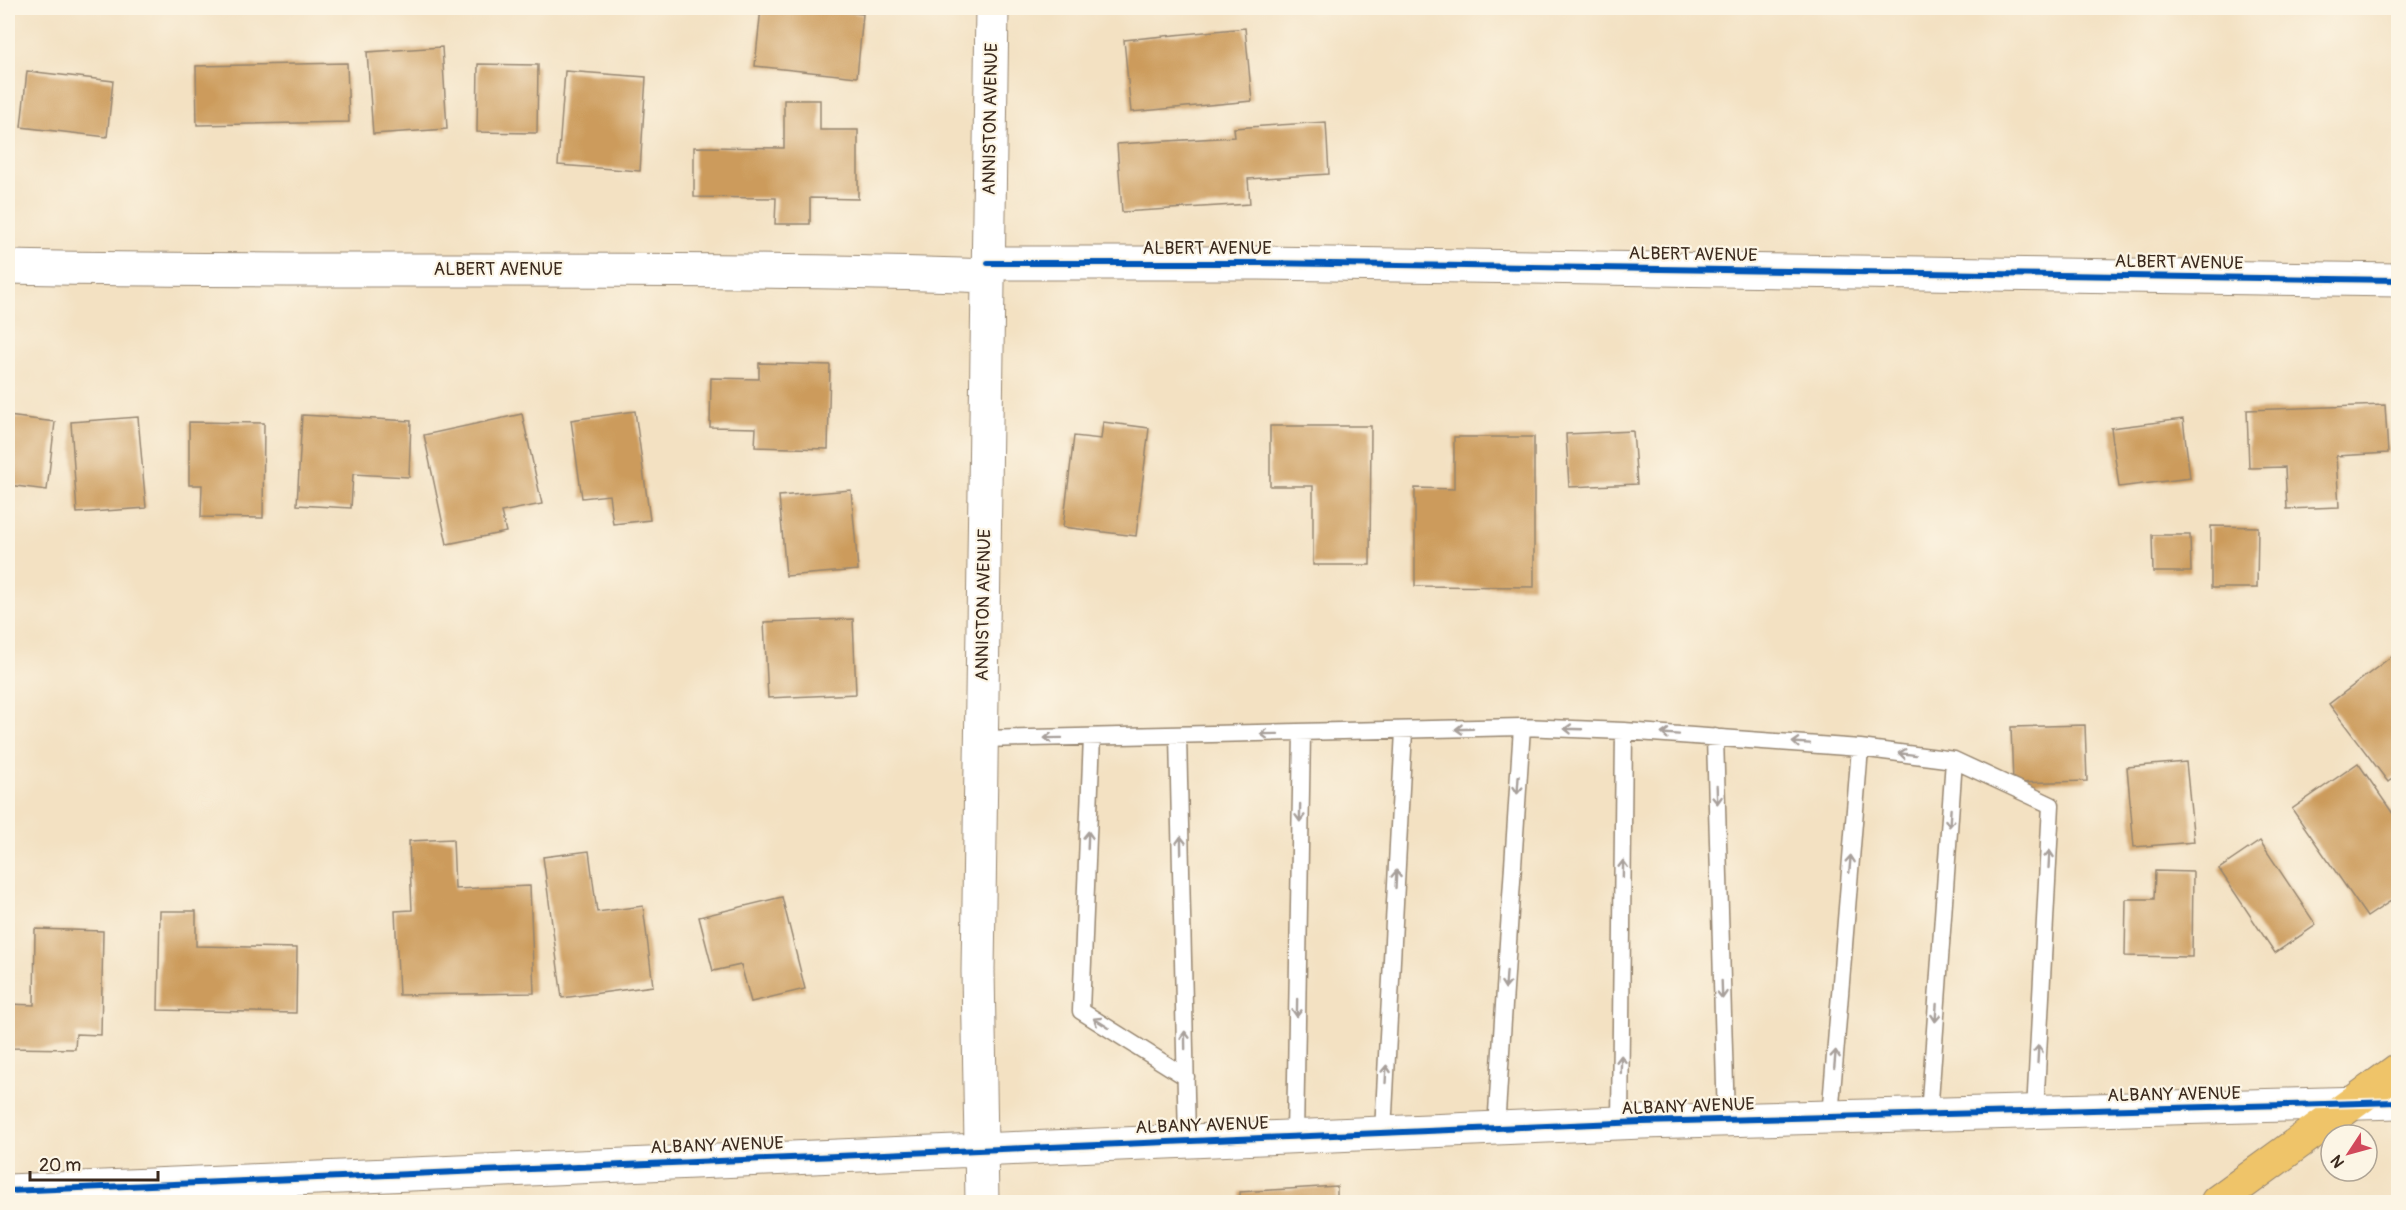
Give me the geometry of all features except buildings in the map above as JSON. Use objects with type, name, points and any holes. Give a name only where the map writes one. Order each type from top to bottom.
[{"type":"main road","points":[[2217,1203],[2398,1070]]},
{"type":"street","name":"ANNISTON AVENUE","points":[[982,1203],[978,971],[992,8]]},
{"type":"street","name":"ALBERT AVENUE","points":[[8,267],[162,270],[988,269],[1259,262],[2398,280]]},
{"type":"street","name":"ALBANY AVENUE","points":[[8,1191],[1620,1123],[2398,1102]]},
{"type":"lane","points":[[981,739],[1522,727],[1624,731],[1860,748],[1954,760],[2051,805],[2035,1112]]},
{"type":"lane","points":[[1496,1128],[1522,727]]},
{"type":"lane","points":[[1383,1132],[1404,731]]},
{"type":"lane","points":[[1620,1123],[1624,731]]},
{"type":"lane","points":[[1295,1136],[1302,733]]},
{"type":"lane","points":[[1178,735],[1187,1140]]},
{"type":"lane","points":[[1092,737],[1081,1011],[1186,1077]]},
{"type":"lane","points":[[1715,737],[1726,1120]]},
{"type":"lane","points":[[1830,1117],[1860,748]]},
{"type":"lane","points":[[1929,1115],[1954,760]]},
{"type":"cycle path","points":[[988,263],[1259,263],[2398,280]]},
{"type":"cycle path","points":[[8,1191],[1642,1122],[2398,1102]]}]
